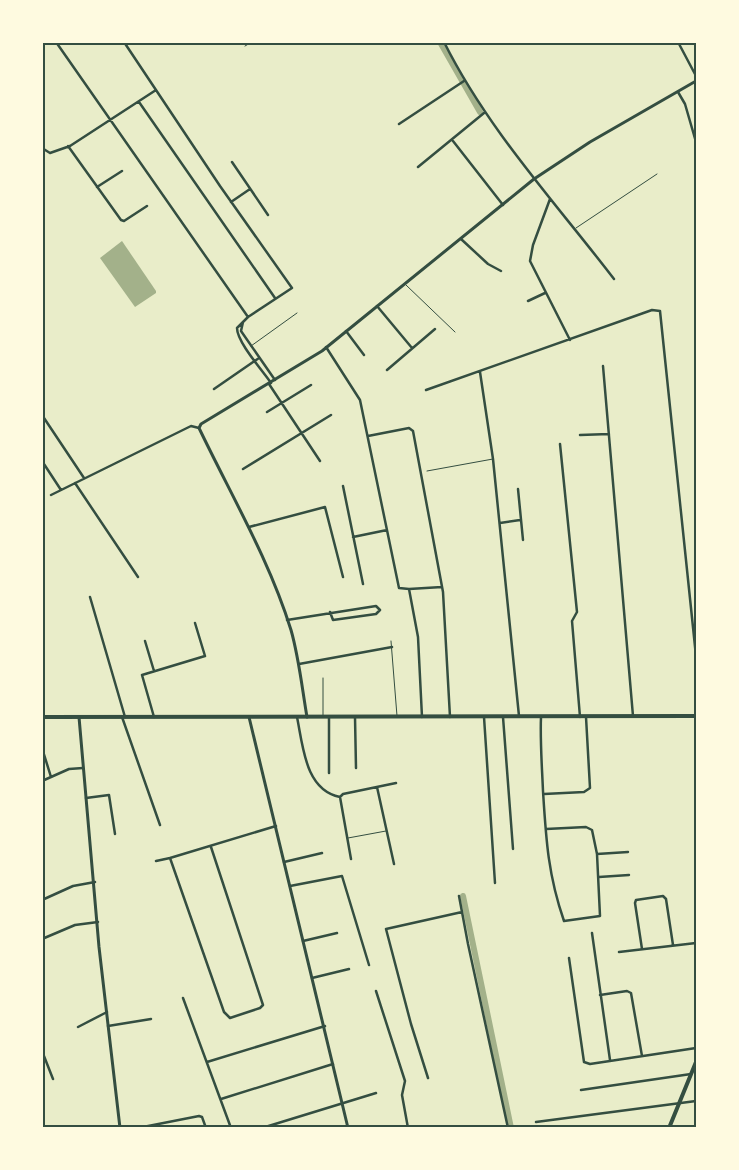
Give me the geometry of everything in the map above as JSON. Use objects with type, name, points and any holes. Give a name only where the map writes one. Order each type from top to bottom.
[{"type":"main road","points":[[42,717],[696,716]]},
{"type":"main road","points":[[669,1128],[678,1102],[696,1062]]},
{"type":"street","points":[[56,42],[248,317]]},
{"type":"street","points":[[124,42],[231,202],[292,288],[244,320],[237,330],[281,403],[320,461]]},
{"type":"street","points":[[444,42],[462,82],[484,113],[614,279]]},
{"type":"street","points":[[678,42],[696,76]]},
{"type":"street","points":[[200,428],[205,420],[326,348],[406,285],[534,179],[590,142],[696,81]]},
{"type":"street","points":[[399,124],[462,82]]},
{"type":"street","points":[[42,148],[50,153],[68,146],[111,121],[156,90]]},
{"type":"street","points":[[678,92],[685,104],[696,142]]},
{"type":"street","points":[[139,102],[275,299]]},
{"type":"street","points":[[418,166],[484,113]]},
{"type":"street","points":[[453,141],[503,206]]},
{"type":"street","points":[[68,146],[121,220],[124,221],[147,206]]},
{"type":"street","points":[[232,162],[268,215]]},
{"type":"street","points":[[97,187],[122,171]]},
{"type":"street","points":[[231,202],[250,189]]},
{"type":"street","points":[[550,199],[533,245],[530,262],[570,340]]},
{"type":"street","points":[[462,239],[488,264],[501,271]]},
{"type":"street","points":[[528,301],[545,293]]},
{"type":"street","points":[[377,306],[412,348]]},
{"type":"street","points":[[426,390],[652,310],[658,310],[662,313],[696,656]]},
{"type":"street","points":[[244,320],[241,331],[275,380]]},
{"type":"street","points":[[388,370],[435,328]]},
{"type":"street","points":[[346,331],[364,355]]},
{"type":"street","points":[[249,352],[252,347]]},
{"type":"street","points":[[326,348],[360,400],[399,588],[442,587]]},
{"type":"street","points":[[214,389],[259,358]]},
{"type":"street","points":[[602,366],[633,716]]},
{"type":"street","points":[[480,372],[493,459],[519,717]]},
{"type":"street","points":[[267,412],[310,385]]},
{"type":"street","points":[[42,415],[84,478]]},
{"type":"street","points":[[243,469],[331,415]]},
{"type":"street","points":[[51,495],[191,426],[200,428]]},
{"type":"street","points":[[200,428],[249,527],[287,620],[299,664],[307,717]]},
{"type":"street","points":[[368,436],[409,428],[413,430],[442,587],[450,717]]},
{"type":"street","points":[[580,435],[609,434]]},
{"type":"street","points":[[560,444],[577,612],[572,621],[580,717]]},
{"type":"street","points":[[42,461],[61,490]]},
{"type":"street","points":[[75,483],[138,577]]},
{"type":"street","points":[[343,486],[363,584]]},
{"type":"street","points":[[518,489],[523,540]]},
{"type":"street","points":[[249,527],[324,507],[343,577]]},
{"type":"street","points":[[500,523],[521,520]]},
{"type":"street","points":[[353,537],[387,530]]},
{"type":"street","points":[[409,589],[418,637],[422,717]]},
{"type":"street","points":[[90,597],[123,717],[160,825]]},
{"type":"street","points":[[287,620],[330,612],[376,606],[380,608],[379,613],[376,614],[333,620],[330,612]]},
{"type":"street","points":[[154,717],[142,675],[206,656],[195,623]]},
{"type":"street","points":[[145,641],[154,671]]},
{"type":"street","points":[[299,664],[392,647]]},
{"type":"street","points":[[79,717],[108,1026],[120,1128]]},
{"type":"street","points":[[249,717],[325,1026],[348,1128]]},
{"type":"street","points":[[298,717],[308,767],[317,785],[327,793],[340,797]]},
{"type":"street","points":[[329,717],[329,772]]},
{"type":"street","points":[[355,717],[356,768]]},
{"type":"street","points":[[484,717],[495,883]]},
{"type":"street","points":[[503,717],[513,849]]},
{"type":"street","points":[[541,717],[544,794],[546,828],[550,874],[564,921],[600,916],[601,899],[594,833],[588,827],[546,828]]},
{"type":"street","points":[[544,794],[584,792],[590,788],[586,717]]},
{"type":"street","points":[[42,748],[51,777]]},
{"type":"street","points":[[42,781],[69,769],[83,768]]},
{"type":"street","points":[[340,797],[343,794],[396,783]]},
{"type":"street","points":[[378,787],[394,864]]},
{"type":"street","points":[[86,798],[109,795],[115,834]]},
{"type":"street","points":[[340,797],[351,859]]},
{"type":"street","points":[[156,861],[211,847],[276,826]]},
{"type":"street","points":[[170,858],[224,1012],[230,1018],[260,1008],[263,1005],[211,847]]},
{"type":"street","points":[[597,854],[628,852]]},
{"type":"street","points":[[284,863],[322,853]]},
{"type":"street","points":[[599,877],[629,875]]},
{"type":"street","points":[[290,886],[342,876],[369,965]]},
{"type":"street","points":[[42,900],[72,886],[95,882]]},
{"type":"street","points":[[459,896],[508,1128]]},
{"type":"street","points":[[642,949],[635,903],[636,900],[648,897],[663,896],[666,899],[673,945]]},
{"type":"street","points":[[428,1078],[411,1024],[386,929],[462,912]]},
{"type":"street","points":[[42,939],[75,926],[98,922]]},
{"type":"street","points":[[303,941],[337,933]]},
{"type":"street","points":[[592,933],[610,1060]]},
{"type":"street","points":[[619,952],[696,943]]},
{"type":"street","points":[[569,958],[583,1060],[587,1064],[696,1048]]},
{"type":"street","points":[[312,978],[349,969]]},
{"type":"street","points":[[376,991],[405,1081],[402,1094],[408,1128]]},
{"type":"street","points":[[600,995],[628,991],[631,993],[642,1057]]},
{"type":"street","points":[[183,998],[231,1128]]},
{"type":"street","points":[[78,1027],[107,1012]]},
{"type":"street","points":[[108,1026],[151,1019]]},
{"type":"street","points":[[207,1062],[325,1026]]},
{"type":"street","points":[[42,1051],[53,1079]]},
{"type":"street","points":[[221,1099],[334,1064]]},
{"type":"street","points":[[582,1090],[691,1074]]},
{"type":"street","points":[[262,1128],[376,1093]]},
{"type":"street","points":[[536,1122],[696,1101]]},
{"type":"street","points":[[138,1128],[199,1116],[202,1117],[206,1128]]},
{"type":"lane","points":[[245,46],[252,42]]},
{"type":"lane","points":[[576,229],[657,174]]},
{"type":"lane","points":[[406,285],[455,332]]},
{"type":"lane","points":[[252,347],[297,313]]},
{"type":"lane","points":[[427,471],[493,459]]},
{"type":"lane","points":[[391,641],[397,717]]},
{"type":"lane","points":[[323,678],[323,717]]},
{"type":"lane","points":[[347,838],[386,831]]},
{"type":"shaded area","points":[[122,241],[156,291],[156,293],[135,307],[100,258]]},
{"type":"waterway","points":[[440,42],[480,112]]},
{"type":"waterway","points":[[463,896],[511,1128]]}]
